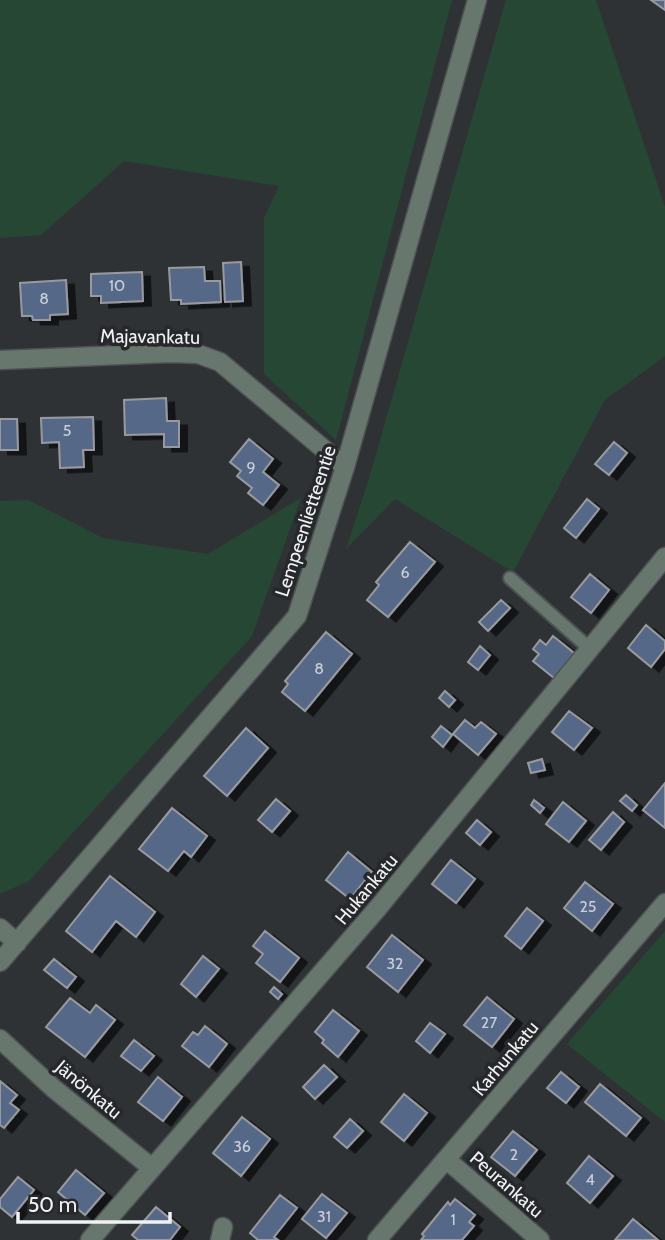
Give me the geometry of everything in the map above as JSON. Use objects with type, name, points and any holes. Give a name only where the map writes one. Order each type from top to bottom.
[{"type":"street","name":"Lempeenlietteentie","points":[[0,962],[297,616],[345,467],[477,0]]},
{"type":"street","name":"Majavankatu","points":[[0,360],[198,354],[220,362],[345,467]]},
{"type":"street","name":"Hukankatu","points":[[90,1240],[377,909],[665,557]]},
{"type":"street","name":"Karhunkatu","points":[[377,1240],[665,903]]},
{"type":"street","points":[[0,928],[17,943]]},
{"type":"street","name":"Jänönkatu","points":[[0,1039],[54,1088],[152,1168]]},
{"type":"street","name":"Peurankatu","points":[[447,1160],[540,1240]]},
{"type":"lane","points":[[510,578],[589,649]]},
{"type":"green space","points":[[0,0],[452,0],[336,440],[264,374],[264,218],[279,186],[124,161],[41,235],[0,238]]},
{"type":"green space","points":[[506,0],[596,0],[665,207],[665,356],[605,400],[513,572],[395,499],[346,549],[368,482]]},
{"type":"green space","points":[[301,498],[252,636],[29,881],[0,894],[0,501],[28,500],[103,538],[208,554]]},
{"type":"green space","points":[[665,931],[665,1122],[567,1044]]},
{"type":"building","points":[[651,0],[665,0],[665,10]]},
{"type":"building","points":[[241,262],[243,301],[225,302],[223,263]]},
{"type":"building","points":[[204,267],[205,281],[220,281],[221,302],[181,304],[181,300],[171,300],[169,268]]},
{"type":"building","points":[[142,272],[143,301],[101,303],[101,296],[91,296],[91,274]]},
{"type":"building","points":[[66,280],[68,314],[50,315],[50,320],[33,320],[32,316],[22,316],[20,283]]},
{"type":"building","points":[[166,398],[167,421],[179,421],[179,447],[164,447],[164,434],[125,435],[124,400]]},
{"type":"building","points":[[93,417],[94,450],[83,450],[84,467],[60,468],[59,442],[42,443],[41,418]]},
{"type":"building","points":[[0,419],[17,419],[18,450],[0,450]]},
{"type":"building","points":[[249,439],[273,459],[263,472],[279,485],[263,505],[248,493],[252,488],[237,476],[241,471],[230,462]]},
{"type":"building","points":[[614,442],[627,453],[609,475],[595,464]]},
{"type":"building","points":[[587,499],[599,509],[576,538],[564,528]]},
{"type":"building","points":[[410,542],[435,562],[388,617],[367,600],[379,585],[376,582]]},
{"type":"building","points":[[590,574],[609,590],[591,613],[571,597]]},
{"type":"building","points":[[501,600],[510,608],[488,631],[479,622]]},
{"type":"building","points":[[646,625],[665,641],[665,649],[651,667],[628,648]]},
{"type":"building","points":[[326,632],[352,654],[305,711],[282,692],[288,684],[285,681]]},
{"type":"building","points":[[553,636],[574,653],[554,678],[533,661],[539,654],[533,649],[540,640],[546,645]]},
{"type":"building","points":[[480,646],[490,655],[478,670],[468,662]]},
{"type":"building","points":[[445,691],[455,700],[449,707],[439,698]]},
{"type":"building","points":[[569,711],[592,728],[574,750],[552,732]]},
{"type":"building","points":[[465,720],[475,728],[481,722],[496,734],[478,755],[453,734]]},
{"type":"building","points":[[441,726],[452,735],[443,747],[432,737]]},
{"type":"building","points":[[246,728],[268,748],[227,796],[204,776]]},
{"type":"building","points":[[542,759],[545,770],[531,773],[528,763]]},
{"type":"building","points":[[665,783],[665,828],[643,810]]},
{"type":"building","points":[[626,795],[637,805],[632,811],[620,801]]},
{"type":"building","points":[[276,799],[290,811],[272,832],[258,820]]},
{"type":"building","points":[[534,800],[544,808],[540,813],[531,805]]},
{"type":"building","points":[[563,802],[586,821],[569,842],[546,824]]},
{"type":"building","points":[[172,808],[207,836],[191,857],[184,851],[168,871],[139,849]]},
{"type":"building","points":[[613,812],[624,822],[601,850],[589,840]]},
{"type":"building","points":[[477,820],[491,832],[480,845],[466,833]]},
{"type":"building","points":[[348,852],[372,872],[350,899],[326,880]]},
{"type":"building","points":[[451,860],[475,879],[456,903],[432,884]]},
{"type":"building","points":[[110,876],[155,912],[136,937],[116,921],[92,952],[66,931]]},
{"type":"building","points":[[585,882],[613,904],[592,931],[564,908]]},
{"type":"building","points":[[527,908],[543,921],[521,949],[505,936]]},
{"type":"building","points":[[265,931],[299,958],[280,982],[256,963],[263,954],[253,946]]},
{"type":"building","points":[[392,935],[423,960],[398,992],[367,967]]},
{"type":"building","points":[[203,956],[219,969],[196,997],[181,984]]},
{"type":"building","points":[[54,959],[76,977],[67,988],[44,970]]},
{"type":"building","points":[[274,987],[282,994],[278,999],[270,992]]},
{"type":"building","points":[[487,997],[514,1019],[492,1047],[464,1025]]},
{"type":"building","points":[[70,998],[90,1013],[96,1005],[115,1020],[85,1057],[46,1027]]},
{"type":"building","points":[[333,1010],[359,1031],[338,1057],[322,1043],[324,1040],[315,1032]]},
{"type":"building","points":[[430,1023],[445,1034],[430,1053],[416,1041]]},
{"type":"building","points":[[205,1026],[227,1044],[209,1067],[182,1046],[193,1032],[198,1035]]},
{"type":"building","points":[[134,1040],[154,1056],[141,1071],[121,1056]]},
{"type":"building","points":[[324,1065],[337,1077],[315,1099],[303,1087]]},
{"type":"building","points":[[561,1072],[579,1087],[566,1103],[547,1088]]},
{"type":"building","points":[[158,1077],[182,1097],[163,1121],[138,1102]]},
{"type":"building","points":[[0,1081],[17,1095],[10,1103],[19,1110],[4,1128],[0,1125]]},
{"type":"building","points":[[600,1084],[641,1118],[626,1136],[585,1102]]},
{"type":"building","points":[[404,1094],[427,1113],[404,1141],[381,1122]]},
{"type":"building","points":[[242,1117],[270,1139],[241,1176],[213,1153]]},
{"type":"building","points":[[350,1119],[363,1131],[347,1148],[334,1137]]},
{"type":"building","points":[[513,1131],[537,1150],[515,1176],[491,1157]]},
{"type":"building","points":[[589,1156],[613,1176],[590,1203],[567,1183]]},
{"type":"building","points":[[76,1170],[104,1193],[85,1215],[58,1192]]},
{"type":"building","points":[[18,1177],[34,1190],[12,1217],[0,1207],[0,1199]]},
{"type":"building","points":[[322,1194],[347,1213],[326,1238],[302,1219]]},
{"type":"building","points":[[280,1195],[297,1208],[274,1237],[278,1240],[258,1240],[250,1233]]},
{"type":"building","points":[[455,1199],[475,1215],[469,1222],[474,1226],[462,1240],[421,1240],[424,1236],[422,1234],[448,1202],[450,1205]]},
{"type":"building","points":[[156,1207],[180,1227],[170,1240],[138,1240],[132,1235]]},
{"type":"building","points":[[633,1219],[658,1240],[615,1240]]}]
